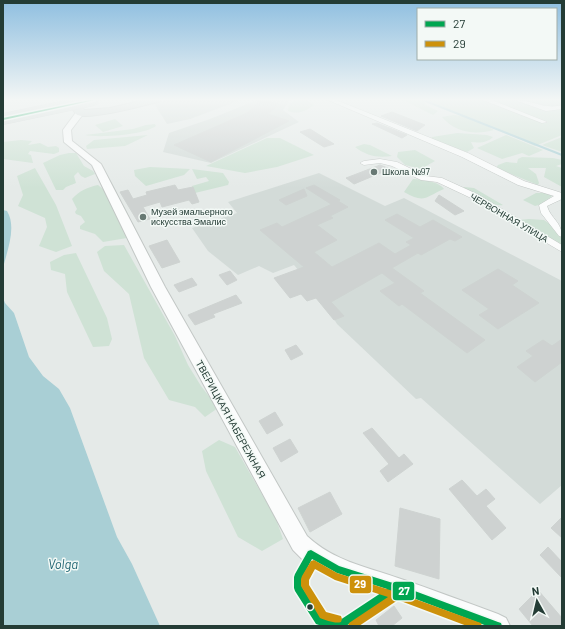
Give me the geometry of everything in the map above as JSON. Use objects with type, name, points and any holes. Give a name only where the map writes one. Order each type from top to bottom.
[{"type":"street","name":"ТВЕРИЦКАЯ НАБЕРЕЖНАЯ","points":[[67,129],[68,142],[96,164],[158,287],[300,543],[311,554],[337,569],[396,588],[498,626]]},
{"type":"street","points":[[403,129],[465,155],[521,183],[561,196]]},
{"type":"street","name":"ЧЕРВОННАЯ УЛИЦА","points":[[364,164],[380,161],[394,164],[424,178],[439,180],[474,196],[562,249]]},
{"type":"street","points":[[561,196],[543,205],[545,213],[562,234]]},
{"type":"shaded area","points":[[180,129],[283,129],[211,163],[163,152],[169,133]]},
{"type":"shaded area","points":[[319,173],[385,206],[404,198],[562,281],[562,485],[540,504],[421,398],[416,399],[337,324],[320,296],[294,265],[273,273],[259,266],[238,275],[208,251],[192,228],[237,213],[228,202]]},
{"type":"green space","points":[[100,129],[112,129],[103,132]]},
{"type":"green space","points":[[130,129],[149,129],[132,134],[110,136],[85,135]]},
{"type":"green space","points":[[460,129],[494,130],[487,132]]},
{"type":"green space","points":[[497,129],[562,129],[562,135],[535,146]]},
{"type":"green space","points":[[457,133],[487,135],[493,137],[483,142],[471,142],[474,148],[467,152],[430,140],[432,137]]},
{"type":"green space","points":[[148,135],[125,146],[87,149],[86,146],[94,140]]},
{"type":"green space","points":[[506,135],[543,150],[529,156],[522,153],[502,159],[477,148]]},
{"type":"green space","points":[[562,137],[562,152],[542,145]]},
{"type":"green space","points":[[267,138],[280,138],[314,155],[277,167],[245,173],[206,166]]},
{"type":"green space","points":[[21,140],[32,141],[28,145],[40,143],[48,147],[56,146],[59,148],[59,152],[54,154],[30,151],[28,154],[31,155],[33,163],[3,159],[3,142]]},
{"type":"green space","points":[[364,144],[370,145],[392,156],[372,156],[355,147]]},
{"type":"green space","points":[[415,150],[435,161],[421,169],[405,165],[397,157],[398,152]]},
{"type":"green space","points":[[76,153],[84,166],[93,171],[95,174],[85,178],[78,172],[74,176],[76,183],[66,187],[63,190],[56,190],[43,163],[60,155]]},
{"type":"green space","points":[[522,157],[553,158],[562,160],[562,164],[556,166],[562,168],[562,187],[544,177],[546,168],[528,168],[536,174],[539,183],[538,185],[496,168],[498,165],[506,162],[517,163],[518,159]]},
{"type":"green space","points":[[150,167],[190,169],[184,175],[146,186],[135,176],[134,170]]},
{"type":"green space","points":[[35,168],[56,205],[72,246],[56,252],[39,246],[47,227],[45,218],[18,206],[23,195],[17,176]]},
{"type":"green space","points":[[192,169],[223,173],[229,182],[228,185],[195,193],[192,186],[209,181],[206,177],[197,179]]},
{"type":"green space","points":[[413,179],[425,180],[439,184],[444,189],[429,197],[416,198],[404,192]]},
{"type":"green space","points":[[98,185],[104,190],[127,238],[103,242],[95,234],[80,229],[80,226],[85,222],[81,216],[76,214],[75,212],[77,209],[72,199],[84,190]]},
{"type":"green space","points":[[464,187],[474,188],[503,205],[493,204],[483,200],[464,189]]},
{"type":"green space","points":[[536,193],[546,193],[552,196],[542,204],[535,206],[523,200]]},
{"type":"green space","points":[[519,220],[544,220],[550,224],[562,238],[562,247]]},
{"type":"green space","points":[[124,245],[175,336],[188,365],[201,386],[218,408],[205,417],[195,407],[169,400],[144,358],[129,294],[104,271],[97,252],[105,246]]},
{"type":"green space","points":[[76,253],[107,318],[112,339],[109,346],[93,347],[67,292],[65,274],[51,270],[50,262],[64,255]]},
{"type":"green space","points":[[219,440],[235,447],[276,519],[283,539],[262,551],[238,537],[206,471],[202,451]]},
{"type":"water","points":[[3,210],[7,211],[10,217],[11,232],[9,247],[3,268]]},
{"type":"water","name":"Volga","points":[[3,298],[5,303],[14,313],[29,357],[43,376],[59,389],[70,408],[117,537],[132,564],[160,626],[3,626]]},
{"type":"building","points":[[210,129],[273,129],[211,162],[174,145]]},
{"type":"building","points":[[311,129],[334,144],[324,147],[300,132]]},
{"type":"building","points":[[383,129],[393,129],[407,135],[402,138]]},
{"type":"building","name":"Школа №97","points":[[380,165],[390,169],[354,184],[346,178]]},
{"type":"building","points":[[175,185],[178,190],[193,187],[199,202],[192,204],[189,200],[162,207],[160,202],[143,207],[150,219],[138,222],[120,192],[128,190],[133,199],[147,195],[146,192]]},
{"type":"building","points":[[314,185],[340,200],[338,201],[348,207],[330,216],[333,218],[317,225],[337,240],[314,252],[332,267],[379,243],[395,254],[411,245],[406,242],[414,238],[385,220],[397,214],[420,227],[433,220],[462,237],[455,241],[450,239],[421,255],[418,253],[392,268],[424,291],[420,293],[485,340],[467,353],[402,304],[399,306],[380,291],[395,283],[382,273],[331,302],[344,316],[334,320],[316,298],[307,301],[301,294],[290,298],[274,278],[304,267],[260,230],[277,223],[282,227],[330,205],[331,204],[306,188]]},
{"type":"building","points":[[304,189],[307,196],[286,205],[279,200]]},
{"type":"building","points":[[439,195],[464,211],[455,215],[435,201]]},
{"type":"building","points":[[167,240],[180,262],[162,268],[149,246]]},
{"type":"building","points":[[498,269],[518,281],[512,285],[539,303],[498,329],[479,315],[489,309],[462,290]]},
{"type":"building","points":[[230,271],[237,280],[227,285],[219,275]]},
{"type":"building","points":[[192,278],[197,285],[179,292],[174,285]]},
{"type":"building","points":[[236,295],[242,303],[213,314],[215,317],[195,325],[188,315]]},
{"type":"building","points":[[562,339],[562,362],[535,382],[517,367],[533,356],[526,351],[543,340],[552,346]]},
{"type":"building","points":[[296,345],[303,354],[291,360],[285,350]]},
{"type":"building","points":[[275,412],[283,425],[267,434],[259,421]]},
{"type":"building","points":[[372,428],[399,458],[404,454],[413,464],[388,482],[380,471],[389,464],[363,433]]},
{"type":"building","points":[[290,439],[298,452],[281,462],[273,448]]},
{"type":"building","points":[[462,480],[477,496],[486,489],[495,499],[486,506],[506,528],[492,540],[449,489]]},
{"type":"building","points":[[330,492],[342,514],[310,532],[298,508]]},
{"type":"building","points":[[400,508],[440,519],[439,579],[395,566]]},
{"type":"building","points":[[562,517],[562,538],[551,528]]},
{"type":"building","points":[[548,547],[562,562],[562,578],[540,555]]},
{"type":"building","points":[[538,590],[562,618],[562,626],[533,626],[519,609]]},
{"type":"building","points":[[394,606],[402,618],[392,626],[379,626],[376,620]]},
{"type":"waterway","points":[[497,129],[562,155]]},
{"type":"transit line","name":"27","points":[[311,554],[337,569],[396,588],[498,626]]},
{"type":"transit line","name":"27","points":[[311,554],[298,577],[298,588],[319,621],[336,626]]},
{"type":"transit line","name":"29","points":[[338,619],[323,615],[305,586],[305,579],[314,564],[335,576],[394,595],[478,626]]},
{"type":"transit line","name":"27","points":[[339,626],[396,588]]},
{"type":"transit line","name":"29","points":[[352,626],[400,594]]},
{"type":"place","name":"Школа №97","points":[[374,172]]},
{"type":"place","name":"Музей эмальерного искусства Эмалис","points":[[143,217]]}]
